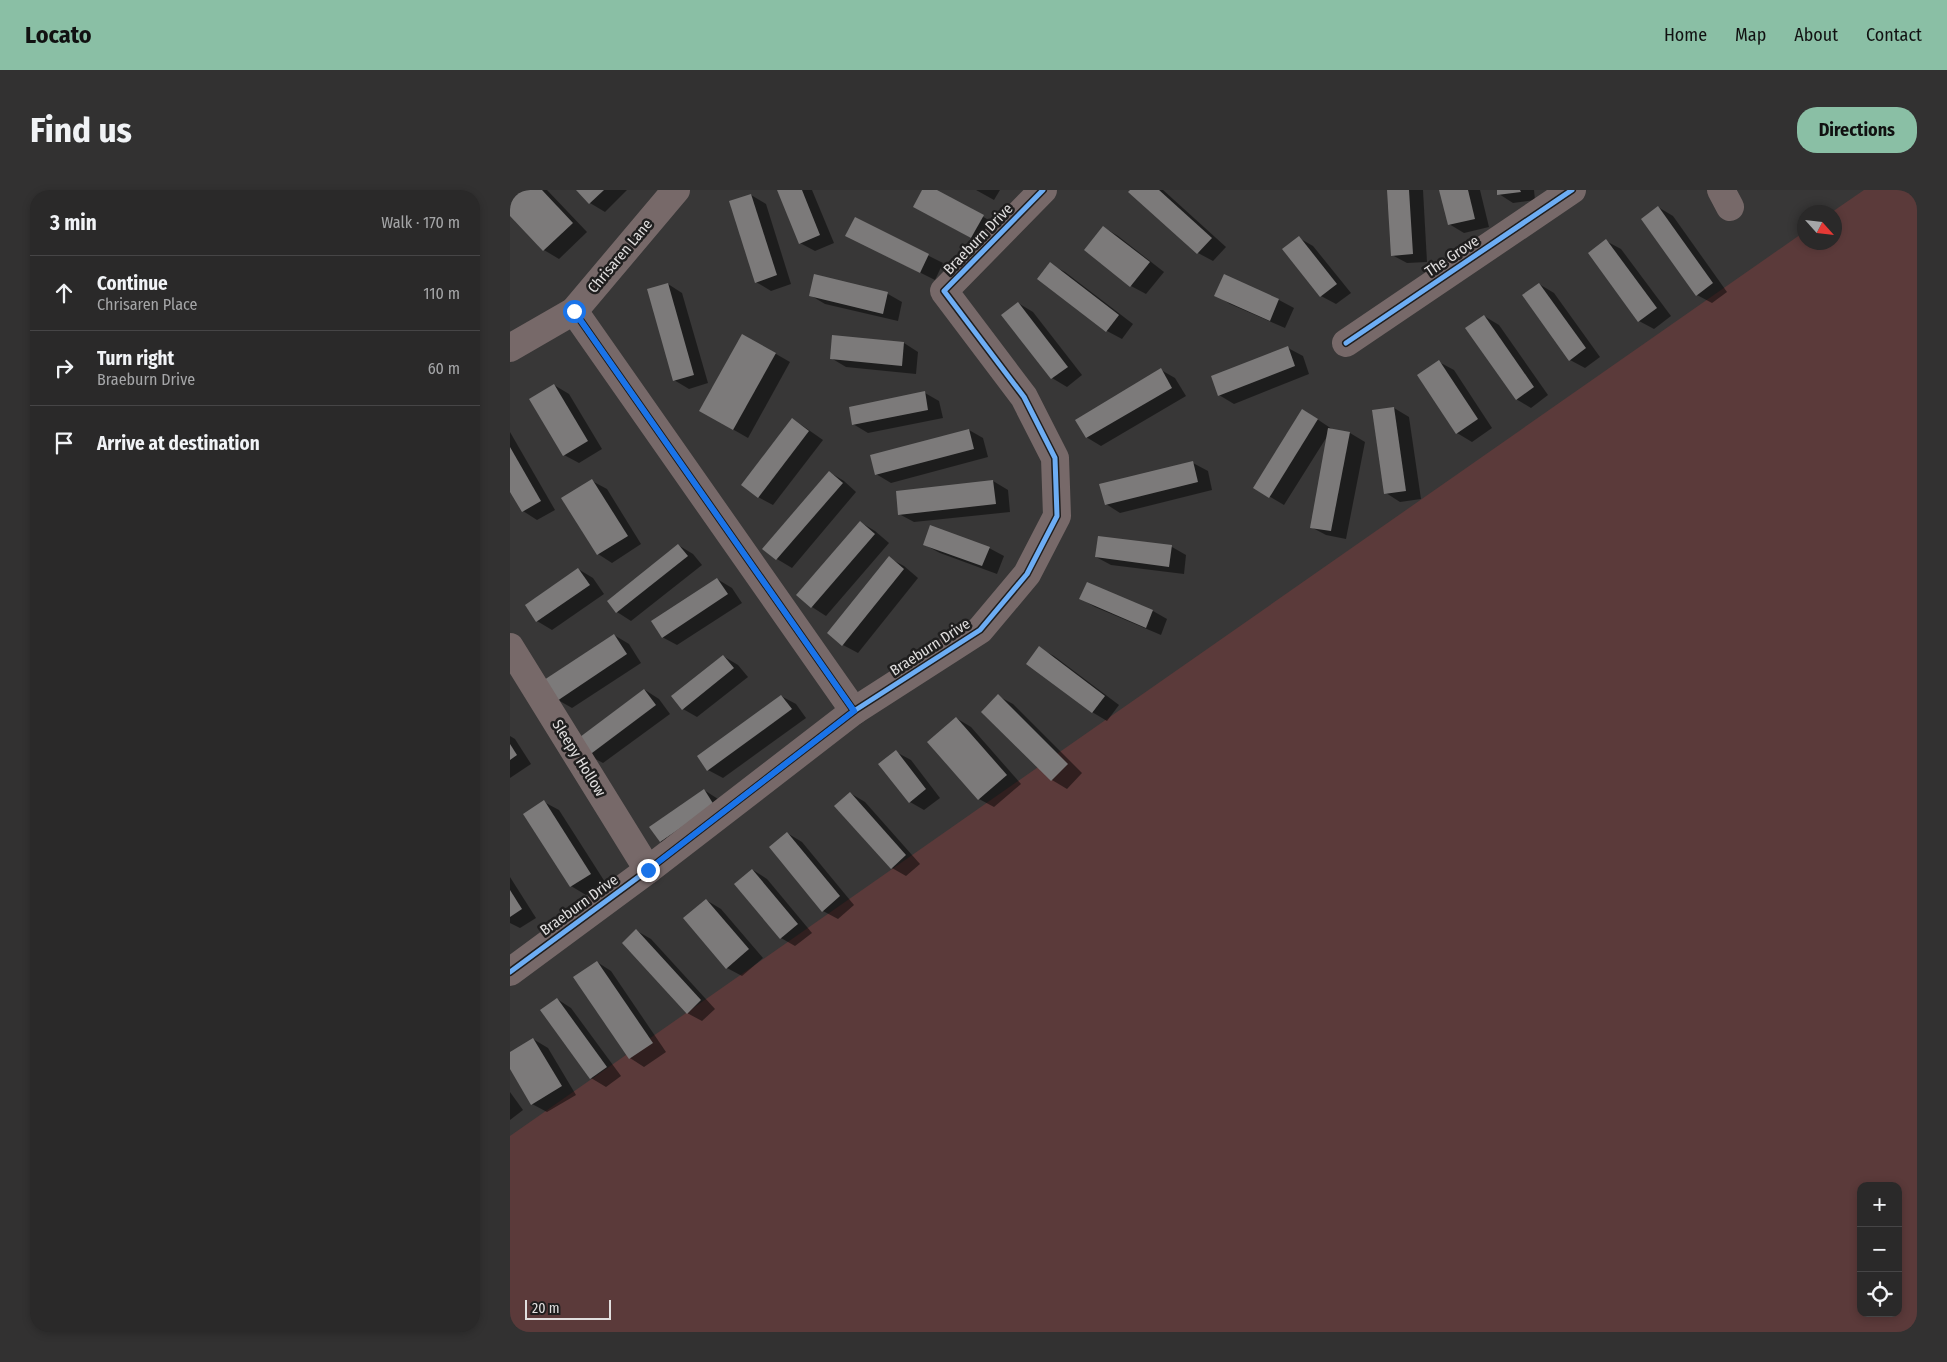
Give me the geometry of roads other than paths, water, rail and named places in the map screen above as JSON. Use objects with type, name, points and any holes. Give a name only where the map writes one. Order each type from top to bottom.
[{"type":"street","name":"Chrisaren Lane","points":[[510,348],[574,311],[676,190]]},
{"type":"street","name":"Braeburn Drive","points":[[510,972],[648,870],[854,711],[980,630],[1027,574],[1057,516],[1055,458],[1024,396],[944,291],[1043,190]]},
{"type":"street","name":"The Grove","points":[[1346,343],[1572,190]]},
{"type":"street","points":[[574,311],[854,711]]},
{"type":"street","name":"Sleepy Hollow","points":[[510,646],[648,870]]}]
